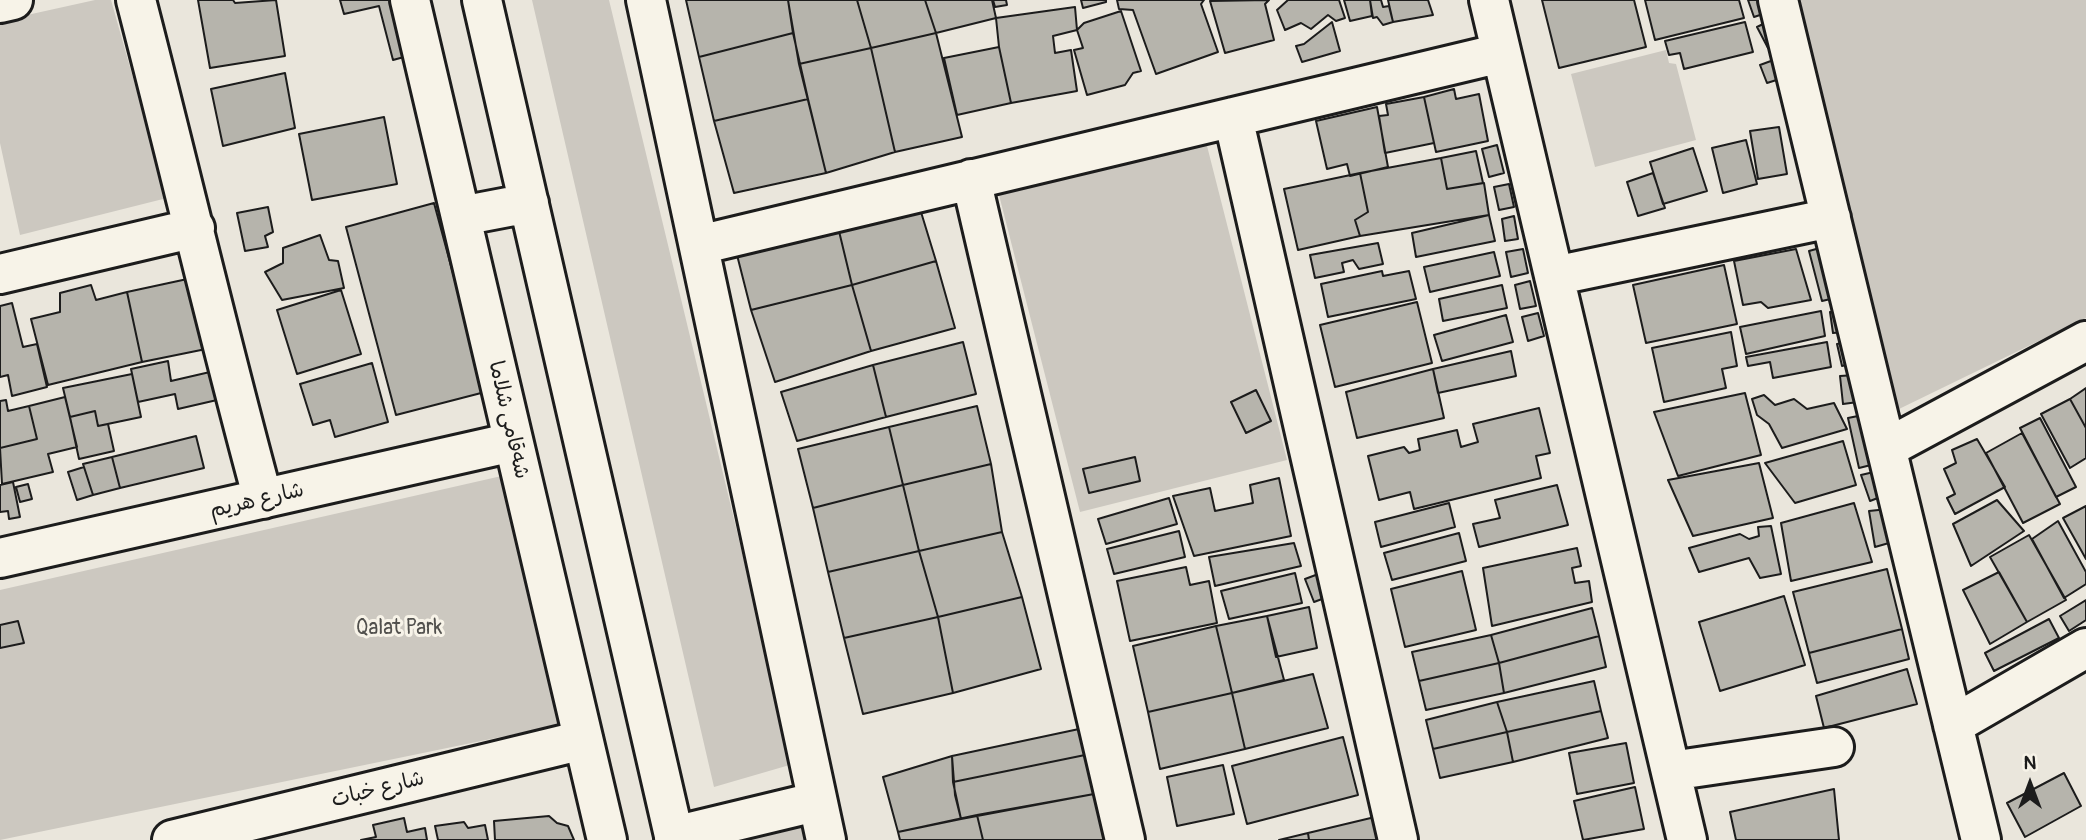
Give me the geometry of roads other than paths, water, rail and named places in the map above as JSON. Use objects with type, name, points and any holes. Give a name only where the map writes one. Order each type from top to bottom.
[{"type":"street","points":[[0,3],[13,0]]},
{"type":"street","points":[[136,0],[195,228],[223,351],[263,499]]},
{"type":"street","name":"شەقامی شلاما","points":[[410,0],[607,840]]},
{"type":"street","points":[[482,0],[674,838],[816,802]]},
{"type":"street","points":[[646,0],[826,840]]},
{"type":"street","points":[[1489,0],[1687,840]]},
{"type":"street","points":[[1778,0],[1981,840]]},
{"type":"street","points":[[699,245],[1502,53]]},
{"type":"street","points":[[1233,117],[1398,840]]},
{"type":"street","points":[[971,179],[1125,840]]},
{"type":"street","points":[[461,216],[528,203]]},
{"type":"street","points":[[1554,276],[1831,218]]},
{"type":"street","points":[[0,274],[195,228]]},
{"type":"street","points":[[1887,448],[2086,341]]},
{"type":"street","name":"شارع هريم","points":[[0,558],[513,442]]},
{"type":"street","points":[[1953,725],[2086,648]]},
{"type":"street","name":"شارع خبات","points":[[172,840],[583,740]]},
{"type":"street","points":[[1671,771],[1834,747]]},
{"type":"park label","name":"Qalat Park","points":[[399,629]]}]
